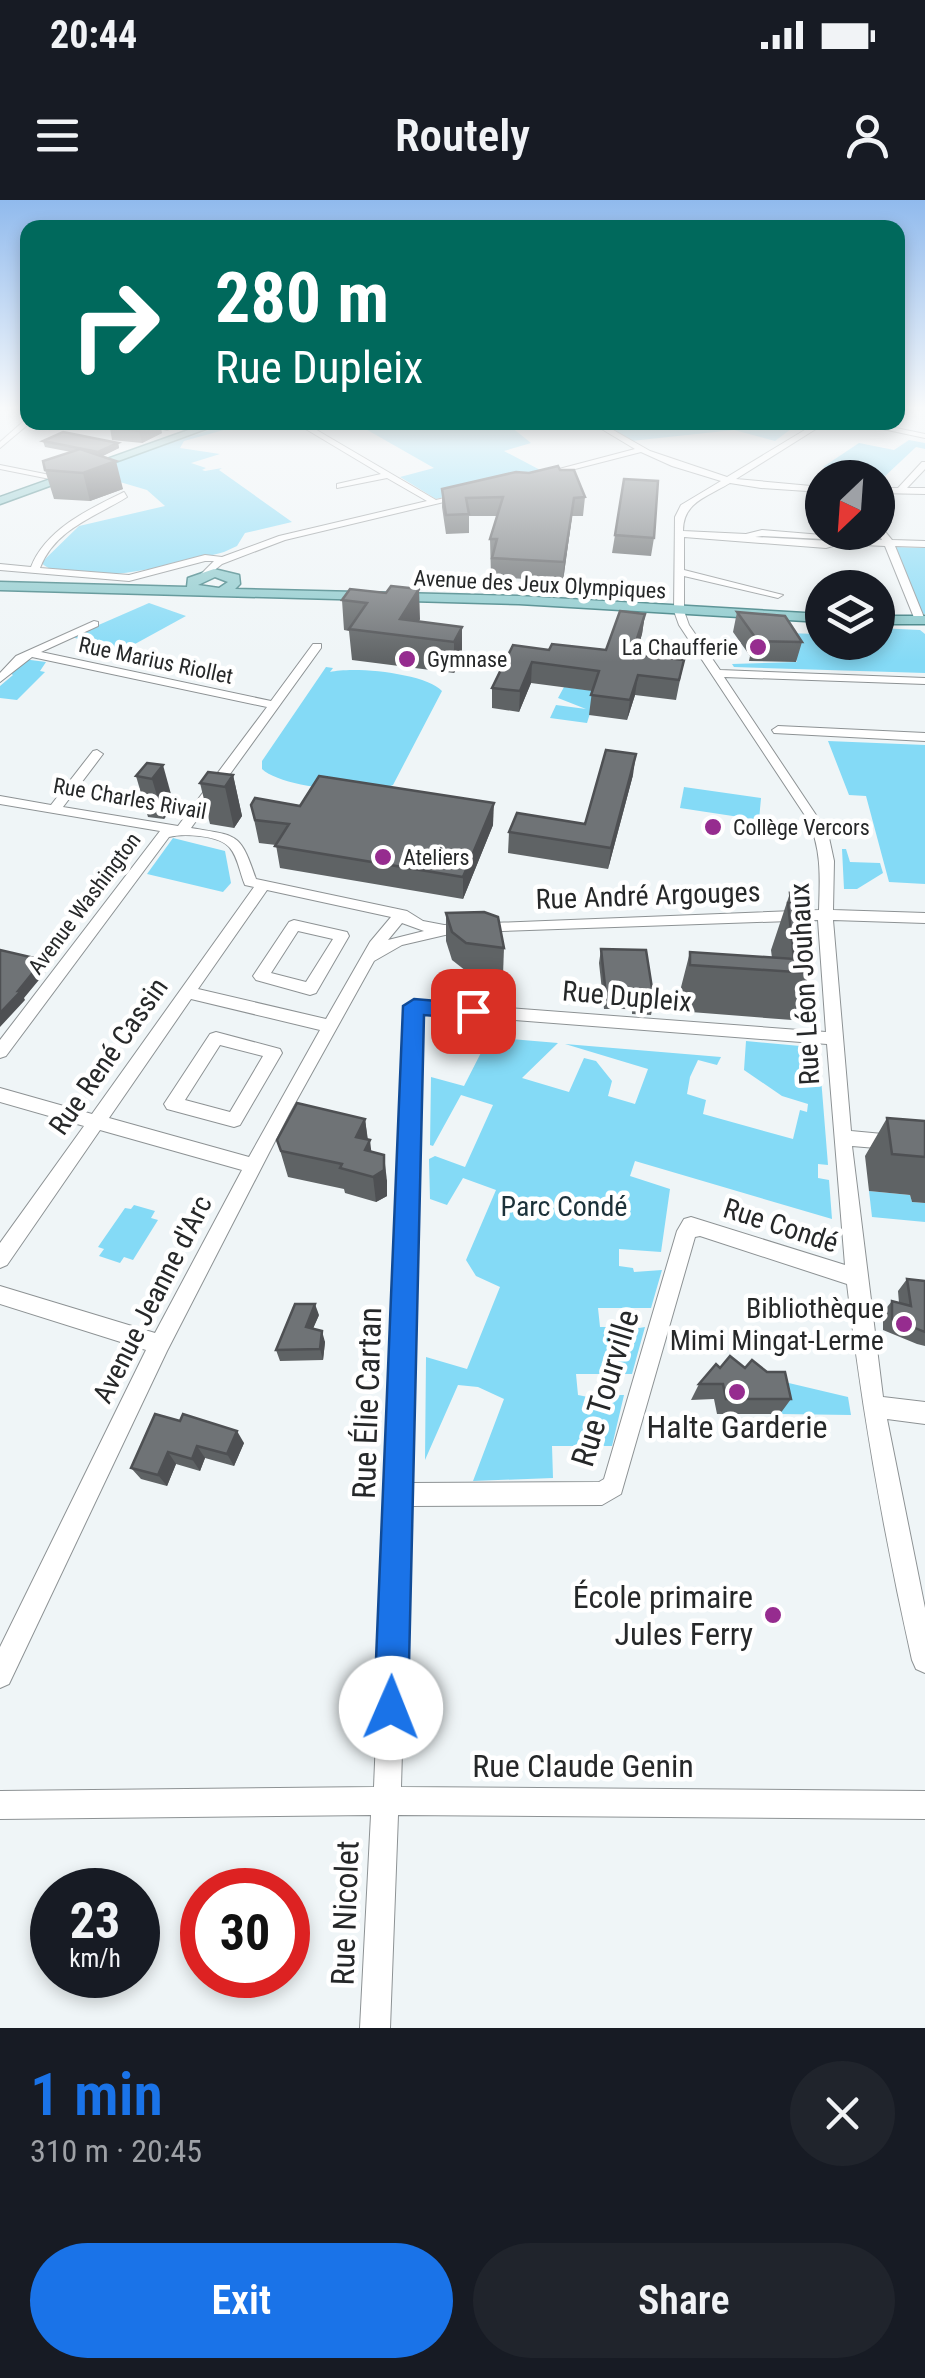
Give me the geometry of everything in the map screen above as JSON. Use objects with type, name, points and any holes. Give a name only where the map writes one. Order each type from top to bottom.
[{"type":"main road","points":[[0,501],[24,492]]},
{"type":"main road","points":[[0,586],[172,591],[195,587],[216,568],[232,576],[230,586]]},
{"type":"main road","name":"Avenue des Jeux Olympiques","points":[[195,587],[560,602],[805,617]]},
{"type":"main road","points":[[895,620],[922,620]]},
{"type":"street","points":[[417,492],[436,503]]},
{"type":"street","points":[[679,611],[679,516],[684,507],[707,492]]},
{"type":"street","points":[[0,568],[129,578],[206,558],[216,568],[256,544],[474,494]]},
{"type":"street","points":[[35,569],[43,551],[68,527],[124,495]]},
{"type":"street","points":[[680,534],[805,543]]},
{"type":"street","points":[[895,543],[925,544]]},
{"type":"street","points":[[891,550],[922,620]]},
{"type":"street","points":[[681,572],[778,595]]},
{"type":"street","name":"Rue Léon Jouhaux","points":[[679,611],[684,625],[822,831],[828,860],[826,915],[842,1138],[872,1406],[880,1460],[925,1660]]},
{"type":"street","points":[[0,679],[20,658],[94,624]]},
{"type":"street","name":"Avenue Washington","points":[[0,1052],[164,834],[182,829],[317,646]]},
{"type":"street","name":"Rue Marius Riollet","points":[[30,653],[273,705]]},
{"type":"street","points":[[716,673],[925,681]]},
{"type":"street","points":[[778,730],[925,737]]},
{"type":"street","points":[[54,808],[97,754]]},
{"type":"street","name":"Rue Charles Rivail","points":[[0,800],[182,829],[234,842],[246,877],[262,886]]},
{"type":"street","points":[[262,886],[400,916],[446,932]]},
{"type":"street","name":"Rue René Cassin","points":[[0,1259],[262,886]]},
{"type":"street","name":"Rue André Argouges","points":[[400,916],[472,926],[826,915],[925,918]]},
{"type":"street","points":[[370,957],[398,942],[404,926],[400,916]]},
{"type":"street","name":"Avenue Jeanne d'Arc","points":[[0,1676],[160,1344],[252,1166],[328,1026],[388,926],[400,916]]},
{"type":"street","points":[[294,925],[342,936],[327,961],[310,989],[261,976],[294,925]]},
{"type":"street","name":"Rue André Argouges","points":[[398,942],[472,926]]},
{"type":"street","points":[[186,992],[328,1026]]},
{"type":"street","name":"Rue Dupleix","points":[[414,1006],[836,1040]]},
{"type":"street","name":"Rue Élie Cartan","points":[[386,1801],[414,1006]]},
{"type":"street","points":[[216,1038],[274,1052],[234,1120],[173,1104],[216,1038]]},
{"type":"street","points":[[0,1095],[252,1166]]},
{"type":"street","points":[[842,1138],[925,1145]]},
{"type":"street","name":"Rue Tourville","points":[[397,1495],[602,1494],[613,1486],[688,1232],[694,1226]]},
{"type":"street","name":"Rue Condé","points":[[694,1226],[858,1278]]},
{"type":"street","points":[[0,1295],[160,1344]]},
{"type":"street","points":[[872,1406],[925,1414]]},
{"type":"street","name":"Rue Claude Genin","points":[[0,1806],[386,1801],[925,1805]]},
{"type":"street","name":"Rue Nicolet","points":[[375,2028],[386,1801]]},
{"type":"green space","points":[[150,492],[250,492],[292,522],[245,533],[237,546],[224,552],[130,572],[78,575],[41,563],[79,526],[165,506]]},
{"type":"green space","points":[[425,492],[463,492],[436,499]]},
{"type":"green space","points":[[895,547],[925,548],[922,614]]},
{"type":"green space","points":[[149,603],[186,616],[124,650],[71,637]]},
{"type":"green space","points":[[895,629],[920,630],[925,634],[925,673],[732,664],[797,662],[786,633],[805,634],[805,660],[895,660]]},
{"type":"green space","points":[[23,659],[46,662],[40,671],[45,672],[17,700],[0,698],[0,686]]},
{"type":"green space","points":[[326,667],[333,668],[330,672],[406,675],[442,691],[393,785],[364,790],[325,788],[287,781],[262,769],[262,761]]},
{"type":"green space","points":[[564,687],[597,691],[587,723],[550,718],[556,705],[586,709],[558,698]]},
{"type":"green space","points":[[828,741],[925,745],[925,884],[889,882],[866,796],[849,795]]},
{"type":"green space","points":[[684,787],[761,798],[759,820],[680,808]]},
{"type":"green space","points":[[173,838],[225,851],[231,883],[223,892],[147,874]]},
{"type":"green space","points":[[842,849],[846,849],[850,862],[880,863],[883,873],[857,889],[844,889]]},
{"type":"green space","name":"Parc Condé","points":[[489,1037],[558,1043],[522,1078],[569,1092],[584,1058],[596,1061],[612,1081],[608,1096],[635,1104],[648,1069],[565,1044],[721,1057],[717,1065],[698,1060],[690,1077],[687,1094],[706,1100],[703,1114],[793,1139],[800,1110],[807,1112],[808,1104],[782,1096],[744,1070],[746,1041],[811,1047],[819,1053],[828,1165],[818,1164],[818,1178],[829,1180],[832,1219],[635,1161],[630,1176],[670,1189],[661,1252],[619,1249],[619,1266],[633,1268],[634,1272],[662,1270],[651,1308],[598,1308],[600,1327],[615,1327],[616,1332],[645,1327],[632,1374],[576,1374],[578,1395],[608,1401],[608,1395],[624,1395],[612,1446],[552,1446],[553,1478],[473,1481],[504,1399],[478,1387],[458,1385],[425,1460],[426,1357],[467,1369],[500,1287],[476,1276],[466,1260],[496,1190],[463,1178],[447,1205],[430,1199],[429,1159],[435,1156],[465,1167],[493,1105],[461,1095],[433,1146],[430,1145],[431,1077],[464,1086]]},
{"type":"green space","points":[[869,1191],[910,1195],[912,1202],[925,1203],[925,1222],[872,1217]]},
{"type":"green space","points":[[134,1205],[155,1211],[151,1218],[158,1220],[133,1260],[124,1257],[120,1263],[99,1256],[104,1249],[98,1247],[125,1208]]},
{"type":"green space","points":[[776,1380],[848,1397],[851,1415],[780,1414]]},
{"type":"building","points":[[443,492],[583,492],[585,497],[574,498],[564,562],[492,558],[497,539],[490,539],[503,497],[466,498],[469,514],[446,515]]},
{"type":"building","points":[[622,492],[657,492],[654,538],[615,535]]},
{"type":"building","points":[[391,586],[419,589],[400,619],[462,627],[454,642],[349,629],[367,603],[342,600],[350,589],[386,593]]},
{"type":"building","points":[[620,611],[645,614],[632,654],[684,660],[679,680],[638,675],[630,700],[591,695],[599,671],[532,662],[520,691],[492,688],[513,645],[549,650],[552,644],[606,650]]},
{"type":"building","points":[[737,612],[785,616],[802,642],[753,641],[755,637]]},
{"type":"building","points":[[606,750],[636,754],[611,848],[509,832],[517,813],[585,824]]},
{"type":"building","points":[[147,763],[163,765],[152,779],[136,776]]},
{"type":"building","points":[[208,772],[233,775],[225,787],[200,783]]},
{"type":"building","name":"Ateliers","points":[[319,776],[494,803],[463,877],[275,846],[289,824],[255,820],[251,805],[255,798],[300,806]]},
{"type":"building","points":[[790,893],[809,895],[812,944],[806,944],[810,973],[690,965],[690,952],[794,959]]},
{"type":"building","points":[[484,912],[498,917],[504,948],[466,943],[452,932],[446,913]]},
{"type":"building","points":[[601,949],[646,950],[654,1001],[635,1000],[635,995],[606,995]]},
{"type":"building","points":[[0,950],[43,960],[0,1013]]},
{"type":"building","points":[[297,1103],[365,1119],[356,1137],[370,1140],[365,1150],[384,1155],[384,1170],[373,1177],[340,1168],[342,1164],[281,1151],[277,1140]]},
{"type":"building","points":[[887,1118],[925,1121],[925,1157],[892,1154]]},
{"type":"building","points":[[907,1279],[925,1281],[925,1332],[892,1319],[892,1301],[911,1306]]},
{"type":"building","points":[[295,1304],[315,1304],[306,1327],[322,1331],[320,1349],[276,1350]]},
{"type":"building","points":[[730,1356],[745,1368],[752,1360],[767,1372],[785,1372],[791,1399],[726,1399],[723,1384],[699,1384],[716,1364],[720,1368]]},
{"type":"building","points":[[155,1414],[180,1421],[183,1414],[237,1431],[227,1454],[197,1446],[192,1459],[168,1452],[158,1475],[131,1468]]},
{"type":"place","name":"La Chaufferie","points":[[758,647]]},
{"type":"place","name":"Gymnase","points":[[407,659]]},
{"type":"place","name":"Collège Vercors","points":[[713,827]]},
{"type":"place","name":"Ateliers","points":[[383,857]]},
{"type":"place","name":"Bibliothèque Mimi Mingat-Lerme","points":[[904,1324]]},
{"type":"place","name":"Halte Garderie","points":[[737,1392]]},
{"type":"place","name":"École primaire Jules Ferry","points":[[773,1615]]},
{"type":"route","points":[[391,1708],[406,1148],[414,1006],[473,1011]]}]
